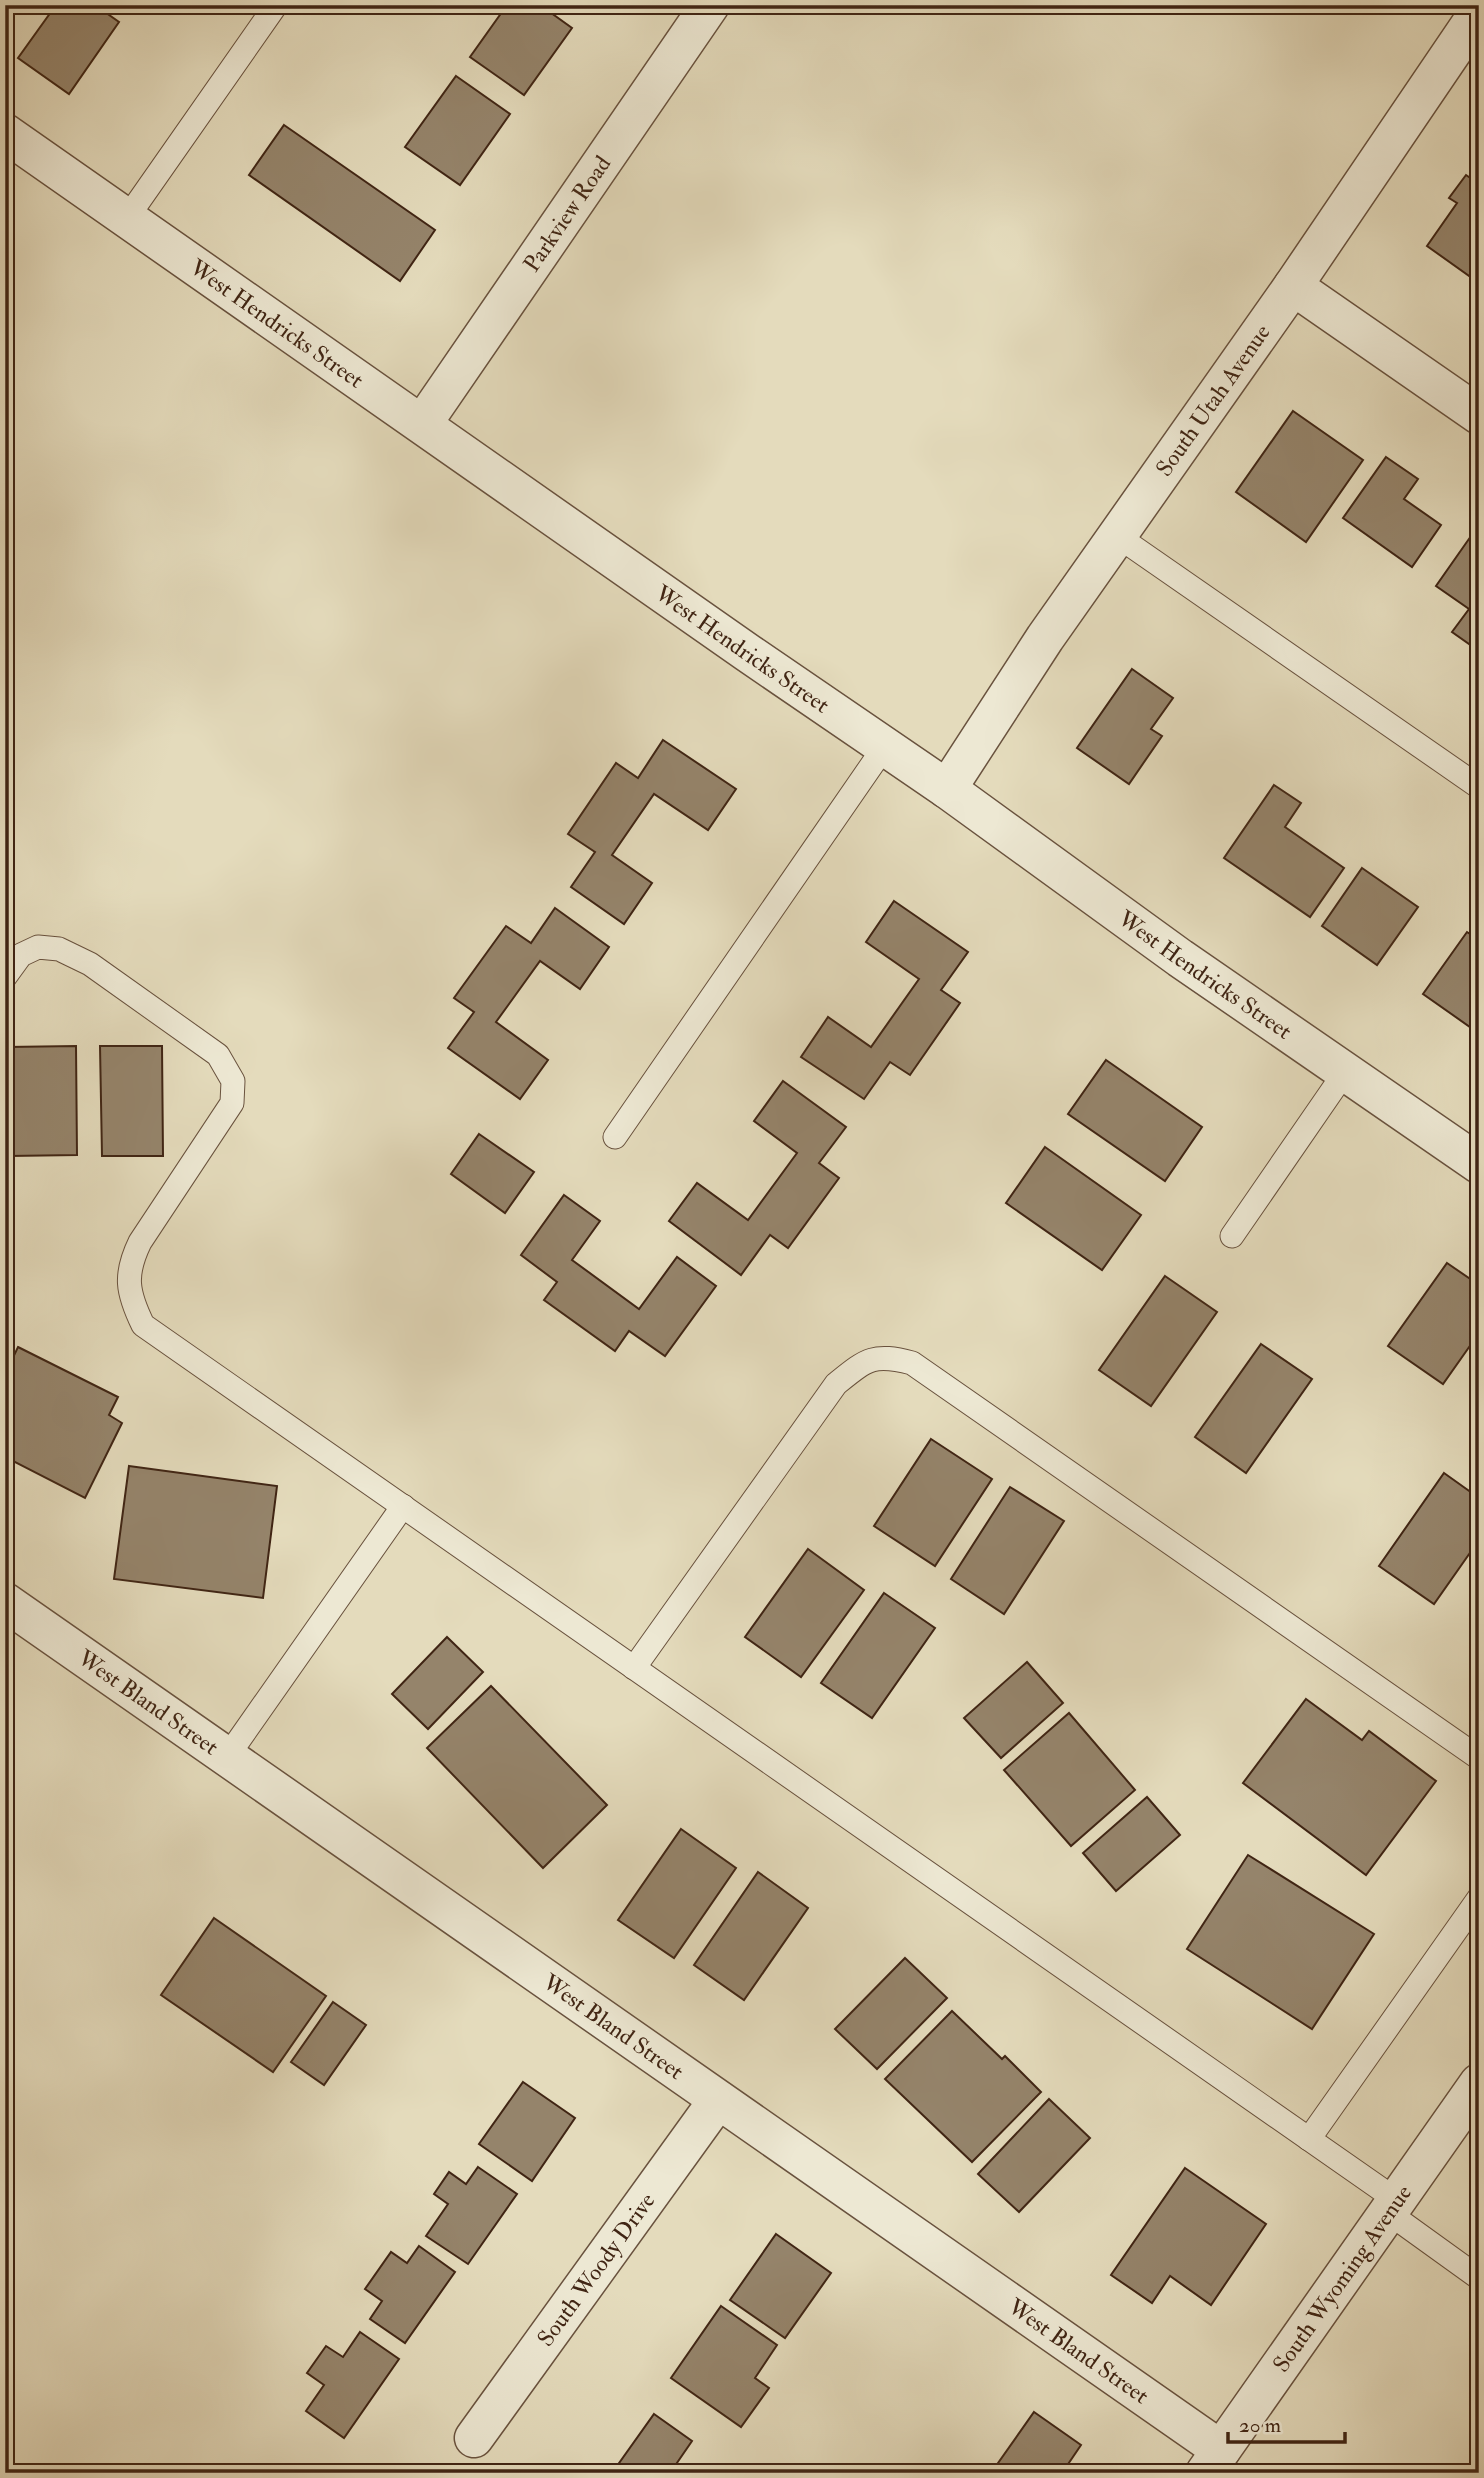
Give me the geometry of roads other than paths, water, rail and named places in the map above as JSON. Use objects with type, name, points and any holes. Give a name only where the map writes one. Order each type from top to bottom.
[{"type":"street","name":"Parkview Road","points":[[423,423],[710,5]]},
{"type":"street","name":"South Utah Avenue","points":[[947,789],[1116,536],[1473,34]]},
{"type":"street","name":"West Hendricks Street","points":[[5,133],[947,789],[1180,958],[1479,1164]]},
{"type":"street","points":[[1293,286],[1479,415]]},
{"type":"street","name":"West Bland Street","points":[[5,1602],[718,2099],[1213,2461]]},
{"type":"street","name":"South Wyoming Avenue","points":[[1213,2461],[1390,2205],[1479,2083]]},
{"type":"street","name":"South Woody Drive","points":[[474,2438],[718,2099]]},
{"type":"lane","points":[[127,218],[276,5]]},
{"type":"lane","points":[[1116,536],[1479,787]]},
{"type":"lane","points":[[615,1137],[884,746]]},
{"type":"lane","points":[[5,977],[21,955],[38,947],[59,949],[90,964],[218,1055],[233,1081],[232,1103],[140,1242],[129,1264],[130,1297],[143,1325],[1310,2139],[1479,2278]]},
{"type":"lane","points":[[1232,1236],[1345,1072]]},
{"type":"lane","points":[[634,1668],[836,1384],[857,1367],[883,1356],[912,1363],[1479,1758]]},
{"type":"lane","points":[[227,1757],[403,1506]]},
{"type":"lane","points":[[1310,2139],[1479,1898]]}]
